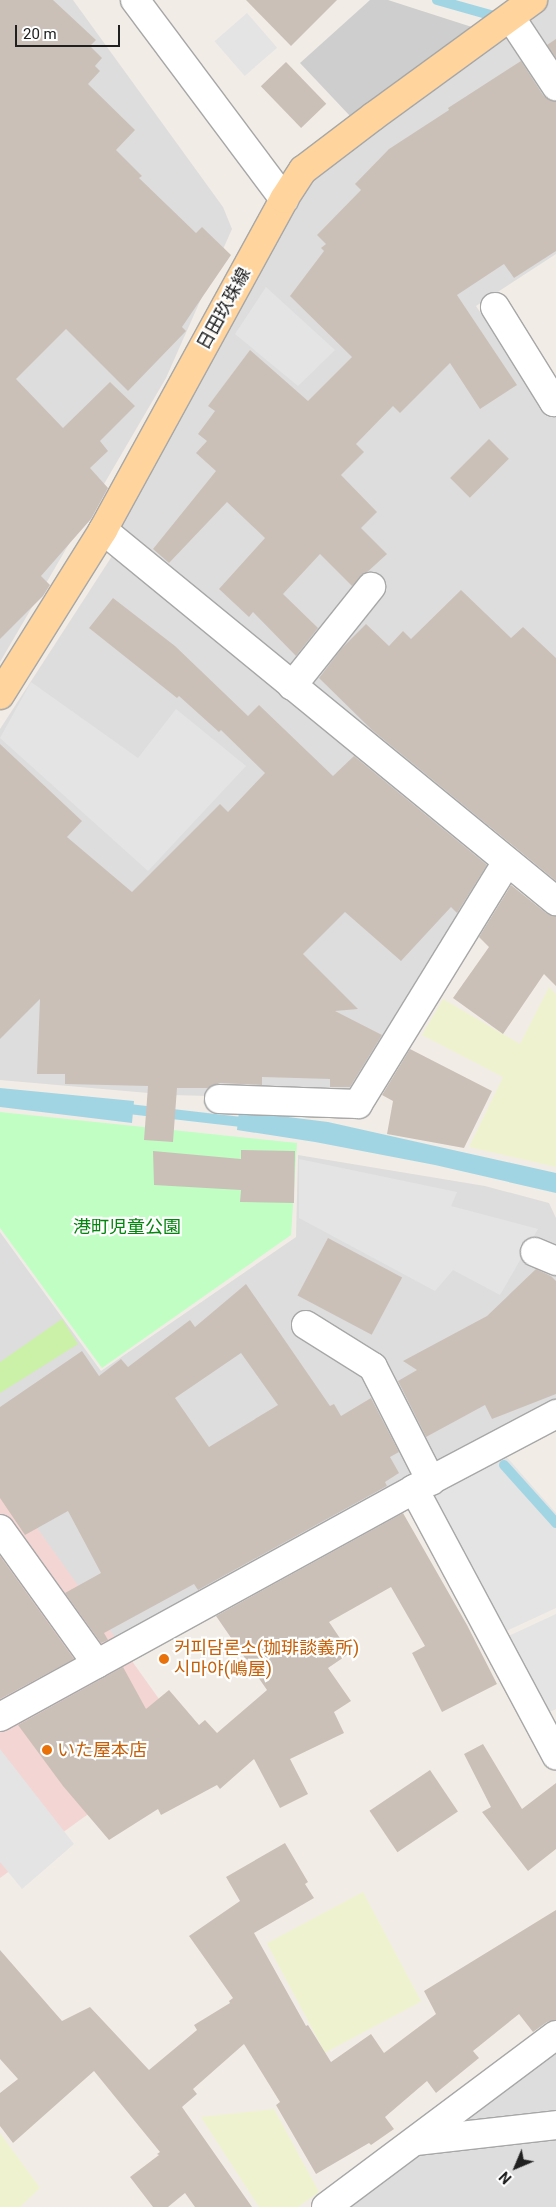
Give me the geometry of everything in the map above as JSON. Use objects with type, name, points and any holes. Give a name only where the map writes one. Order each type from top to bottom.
[{"type":"main road","name":"日田玖珠線","points":[[0,695],[103,530],[284,199],[303,170],[533,0]]},
{"type":"street","points":[[135,0],[284,199]]},
{"type":"street","points":[[511,18],[556,86]]},
{"type":"street","points":[[495,307],[554,402],[556,400]]},
{"type":"street","points":[[103,530],[556,901]]},
{"type":"street","points":[[292,686],[371,587]]},
{"type":"street","points":[[219,1099],[358,1104],[507,862]]},
{"type":"street","points":[[306,1325],[373,1367],[422,1485],[556,1755]]},
{"type":"street","points":[[0,1717],[422,1485],[556,1414]]},
{"type":"street","points":[[0,1529],[96,1664]]},
{"type":"street","points":[[326,2207],[556,2035]]},
{"type":"street","points":[[415,2141],[556,2125]]},
{"type":"shaded area","points":[[0,0],[73,0],[223,207],[232,229],[166,378],[0,662]]},
{"type":"shaded area","points":[[370,0],[388,0],[475,28],[350,116],[300,63]]},
{"type":"shaded area","points":[[544,0],[556,0],[556,76],[519,19]]},
{"type":"shaded area","points":[[247,13],[277,48],[245,76],[215,41]]},
{"type":"shaded area","points":[[503,29],[556,104],[556,254],[476,306],[550,415],[556,411],[556,759],[481,834],[111,528],[310,175]]},
{"type":"shaded area","points":[[266,287],[335,350],[298,386],[235,334]]},
{"type":"shaded area","points":[[114,553],[496,862],[353,1100],[171,1095],[0,1080],[0,729]]},
{"type":"shaded area","points":[[31,682],[138,758],[176,709],[246,766],[148,871],[0,738]]},
{"type":"shaded area","points":[[298,1155],[485,1186],[549,1203],[556,1218],[556,1404],[99,1658],[0,1520],[0,1232],[101,1371],[296,1237]]},
{"type":"shaded area","points":[[299,1159],[457,1192],[451,1206],[538,1229],[500,1295],[453,1270],[435,1291],[299,1218]]},
{"type":"shaded area","points":[[504,1454],[556,1513],[556,1608],[498,1635],[423,1493]]},
{"type":"shaded area","points":[[0,1476],[189,1741],[0,1878]]},
{"type":"shaded area","points":[[556,1614],[556,1709],[543,1715],[502,1639]]},
{"type":"shaded area","points":[[0,1749],[74,1844],[22,1889],[0,1862]]},
{"type":"shaded area","points":[[556,2050],[556,2207],[351,2207]]},
{"type":"green space","points":[[549,987],[556,994],[556,1167],[469,1147],[503,1077],[422,1035],[443,999],[520,1044]]},
{"type":"green space","name":"港町児童公園","points":[[0,1112],[297,1143],[291,1235],[102,1368],[0,1228]]},
{"type":"green space","points":[[62,1319],[78,1344],[0,1393],[0,1362]]},
{"type":"green space","points":[[363,1892],[421,2001],[325,2053],[267,1943]]},
{"type":"green space","points":[[274,2109],[319,2192],[298,2207],[259,2207],[201,2117]]},
{"type":"green space","points":[[0,2133],[40,2188],[20,2207],[0,2207]]},
{"type":"water","points":[[0,1088],[134,1101],[132,1123],[0,1107]]},
{"type":"water","points":[[239,1111],[328,1122],[556,1173],[556,1193],[435,1165],[315,1142],[237,1130]]},
{"type":"building","points":[[0,0],[53,0],[96,40],[90,46],[102,58],[95,66],[100,71],[88,84],[135,130],[116,150],[142,176],[139,178],[196,233],[202,227],[231,255],[182,327],[186,331],[128,391],[66,329],[16,379],[63,428],[110,382],[135,406],[100,441],[108,451],[90,468],[108,488],[91,519],[41,576],[50,585],[43,596],[0,639]]},
{"type":"building","points":[[246,0],[337,0],[291,46]]},
{"type":"building","points":[[556,39],[556,58],[547,45]]},
{"type":"building","points":[[521,61],[543,95],[549,100],[556,101],[556,251],[514,278],[504,264],[457,295],[517,385],[480,409],[450,363],[400,413],[393,406],[356,444],[364,452],[341,475],[377,512],[361,528],[387,554],[352,586],[320,554],[283,594],[318,628],[296,656],[253,612],[249,617],[219,589],[265,538],[227,502],[169,563],[153,549],[216,471],[196,453],[207,441],[198,434],[215,411],[208,406],[250,350],[308,401],[352,357],[290,296],[324,251],[321,248],[326,244],[317,235],[361,190],[355,184],[389,149]]},
{"type":"building","points":[[286,62],[326,104],[301,128],[261,86]]},
{"type":"building","points":[[489,439],[509,459],[470,498],[450,478]]},
{"type":"building","points":[[461,590],[511,638],[523,627],[556,658],[556,881],[372,730],[319,678],[342,648],[366,624],[389,646],[403,631],[411,639]]},
{"type":"building","points":[[113,598],[175,646],[248,716],[259,705],[333,776],[354,756],[487,865],[457,913],[451,907],[401,961],[345,912],[303,954],[358,1009],[335,1011],[382,1035],[350,1087],[330,1087],[330,1079],[262,1077],[262,1085],[220,1083],[208,1088],[177,1088],[173,1142],[144,1140],[148,1086],[65,1084],[65,1074],[37,1074],[40,999],[0,1039],[0,744],[82,821],[67,837],[132,892],[220,804],[228,812],[265,773],[221,730],[219,732],[179,696],[177,698],[89,628]]},
{"type":"building","points":[[511,885],[546,913],[556,916],[556,986],[544,974],[503,1034],[453,998],[489,947],[479,937]]},
{"type":"building","points":[[410,1049],[492,1091],[464,1148],[387,1134],[393,1101],[382,1095]]},
{"type":"building","points":[[241,1150],[295,1151],[294,1203],[240,1202],[241,1190],[154,1185],[153,1151],[241,1159]]},
{"type":"building","points":[[328,1238],[402,1277],[372,1335],[297,1295]]},
{"type":"building","points":[[536,1269],[551,1276],[556,1281],[556,1394],[492,1419],[485,1405],[426,1437],[398,1381],[417,1370],[403,1361],[487,1316]]},
{"type":"building","points":[[246,1284],[330,1406],[334,1404],[341,1416],[371,1398],[399,1452],[390,1457],[399,1473],[385,1482],[387,1486],[198,1590],[194,1584],[104,1633],[108,1640],[101,1643],[65,1593],[101,1573],[68,1511],[25,1535],[0,1498],[0,1407],[82,1351],[99,1376],[121,1359],[128,1367],[190,1320],[195,1327]],"holes":[[[241,1353],[278,1405],[209,1447],[175,1398]]]},
{"type":"building","points":[[403,1513],[467,1625],[497,1684],[442,1712],[412,1653],[425,1646],[391,1587],[329,1622],[350,1653],[328,1668],[351,1701],[334,1712],[344,1733],[290,1759],[308,1794],[280,1808],[254,1759],[220,1789],[217,1785],[161,1815],[158,1809],[109,1840],[63,1786],[18,1725],[123,1667],[146,1709],[169,1690],[199,1725],[205,1720],[217,1733],[267,1690],[216,1616]]},
{"type":"building","points":[[0,1556],[74,1659],[0,1699]]},
{"type":"building","points":[[483,1744],[522,1809],[556,1783],[556,1849],[528,1871],[482,1812],[491,1807],[464,1754]]},
{"type":"building","points":[[430,1770],[458,1811],[397,1852],[369,1811]]},
{"type":"building","points":[[285,1843],[308,1882],[305,1884],[314,1898],[254,1933],[306,2026],[308,2025],[331,2062],[371,2034],[384,2053],[436,2014],[424,1991],[556,1910],[556,2020],[547,2022],[533,2032],[519,2014],[473,2051],[479,2058],[436,2093],[427,2081],[385,2117],[394,2129],[371,2145],[369,2143],[316,2174],[276,2105],[280,2102],[244,2044],[193,2089],[197,2094],[182,2107],[252,2207],[195,2207],[185,2193],[168,2207],[153,2207],[130,2177],[159,2155],[157,2154],[160,2152],[94,2071],[13,2143],[0,2126],[0,2093],[18,2079],[0,2059],[0,1950],[62,2021],[90,2007],[149,2070],[197,2030],[194,2025],[230,2003],[229,2001],[233,1998],[189,1936],[240,1901],[226,1877]]},
{"type":"waterway","points":[[437,0],[501,18]]},
{"type":"waterway","points":[[120,1108],[250,1123]]},
{"type":"waterway","points":[[504,1465],[556,1523]]},
{"type":"place","name":"커피담론소(珈琲談義所) 시마야(嶋屋)","points":[[164,1659]]},
{"type":"place","name":"いた屋本店","points":[[47,1750]]}]
